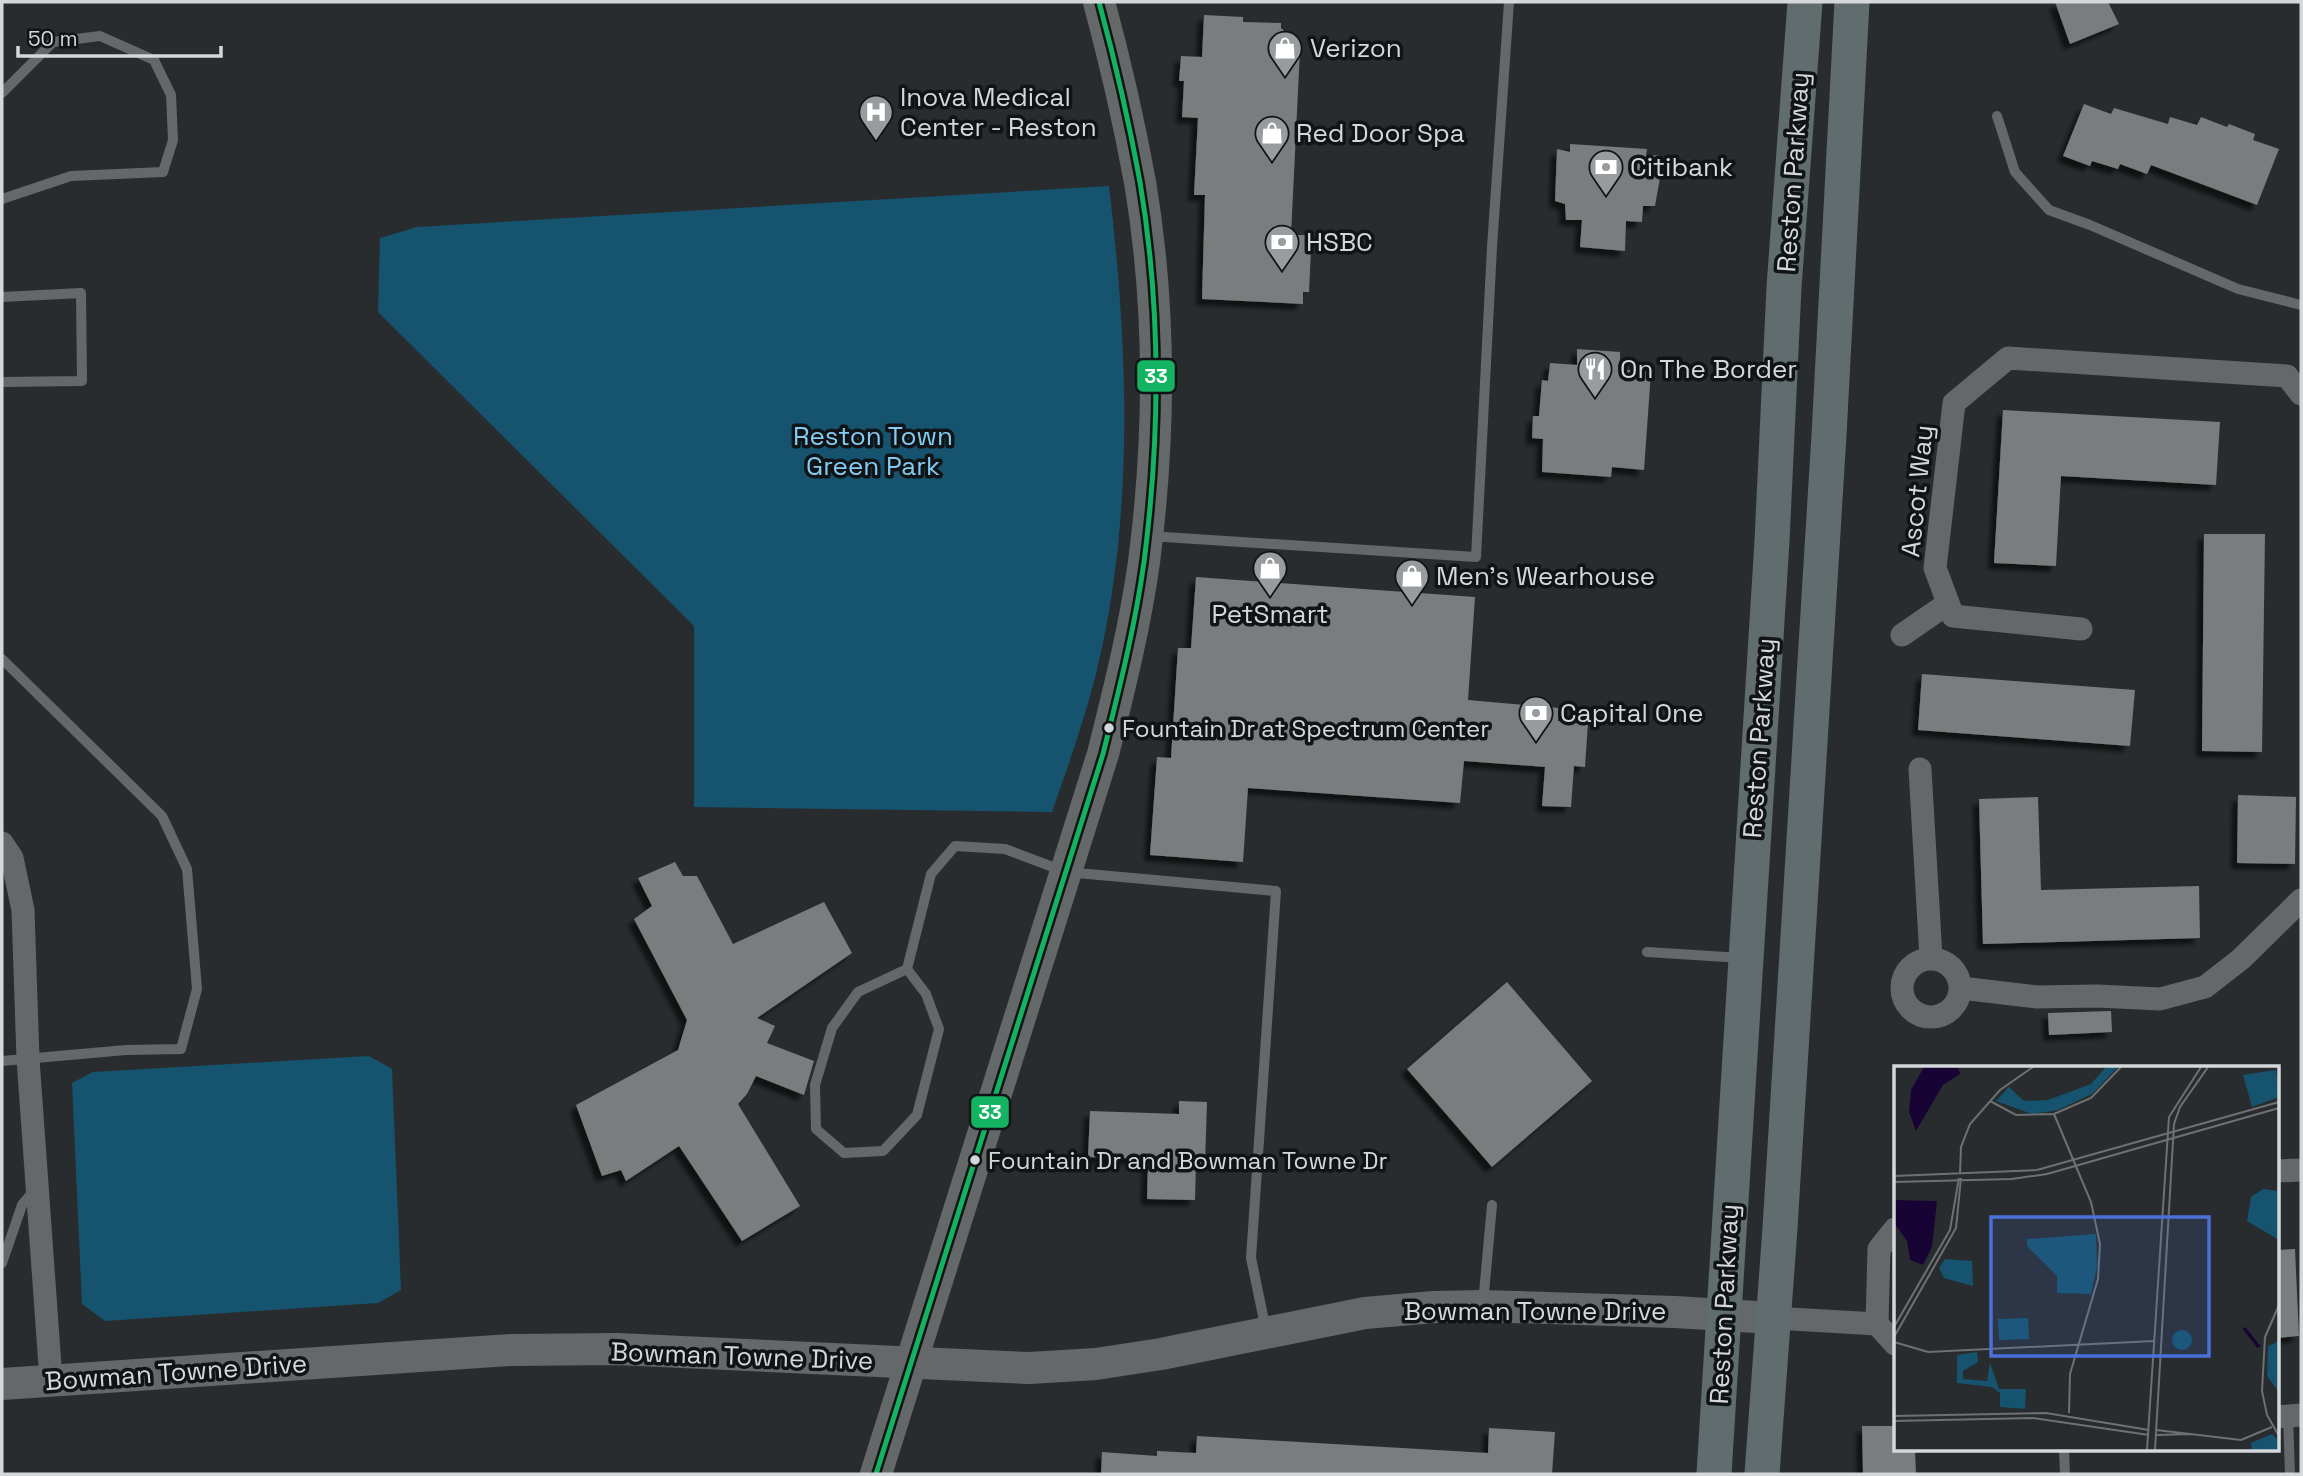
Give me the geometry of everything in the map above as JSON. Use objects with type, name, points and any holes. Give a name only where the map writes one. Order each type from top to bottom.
[{"type":"main road","name":"Reston Parkway","points":[[1714,1474],[1772,541],[1784,287],[1805,2]]},
{"type":"main road","name":"Reston Parkway","points":[[1762,1474],[1781,1214],[1852,2]]},
{"type":"street","points":[[876,1474],[1103,754],[1127,659],[1146,536],[1153,468],[1156,378],[1152,283],[1138,172],[1099,2]]},
{"type":"street","name":"Ascot Way","points":[[1947,604],[1936,568],[1954,403],[2008,358],[2287,376],[2301,394]]},
{"type":"street","points":[[1902,635],[1947,604],[1953,616],[2081,629]]},
{"type":"street","points":[[1920,769],[1931,958]]},
{"type":"street","points":[[2,843],[12,858],[23,910],[28,1059],[51,1380]]},
{"type":"street","points":[[1961,988],[2037,997],[2160,999],[2205,987],[2241,959],[2301,900]]},
{"type":"street","points":[[1931,958],[1946,962],[1957,973],[1961,988],[1957,1003],[1946,1014],[1932,1018],[1916,1014],[1905,1004],[1901,989],[1905,974],[1916,963],[1931,958]]},
{"type":"street","points":[[2278,1171],[2301,1170]]},
{"type":"street","points":[[1894,1230],[1879,1249],[1877,1324],[1894,1343]]},
{"type":"street","name":"Bowman Towne Drive","points":[[2,1384],[484,1351],[617,1349],[1028,1367],[1096,1364],[1161,1354],[1365,1313],[1434,1307],[1482,1306],[1772,1318]]},
{"type":"street","points":[[1772,1318],[1877,1324]]},
{"type":"lane","points":[[1146,536],[1476,557],[1492,247],[1509,2]]},
{"type":"lane","points":[[2,93],[52,42],[100,36],[154,60],[171,95],[173,140],[163,172],[71,176],[2,199]]},
{"type":"lane","points":[[1997,116],[2015,172],[2049,210],[2238,289],[2301,305]]},
{"type":"lane","points":[[2,297],[81,293],[82,381],[2,382]]},
{"type":"lane","points":[[2,659],[162,817],[187,869],[197,989],[181,1049],[126,1050],[2,1061]]},
{"type":"lane","points":[[906,969],[926,995],[939,1029],[917,1115],[883,1151],[844,1153],[816,1129],[815,1085],[832,1028],[858,992],[906,969],[931,874],[955,846],[1005,849],[1066,872],[1276,891],[1251,1258],[1267,1333]]},
{"type":"lane","points":[[1647,952],[1745,959]]},
{"type":"lane","points":[[2,1263],[22,1205],[37,1186]]},
{"type":"lane","points":[[1482,1306],[1492,1205]]},
{"type":"lane","points":[[2289,1416],[2290,1474]]},
{"type":"lane","points":[[2064,1452],[2064,1474]]},
{"type":"green space","name":"Reston Town Green Park","points":[[1109,186],[1124,369],[1122,492],[1117,553],[1109,614],[1096,674],[1052,812],[694,807],[694,626],[378,312],[380,238],[417,227]]},
{"type":"green space","points":[[369,1056],[392,1069],[401,1290],[378,1303],[105,1321],[82,1304],[72,1083],[93,1072]]},
{"type":"building","points":[[2055,2],[2108,2],[2119,24],[2070,44]]},
{"type":"building","points":[[1204,15],[1243,17],[1243,22],[1281,23],[1281,28],[1300,50],[1291,235],[1306,235],[1305,249],[1311,249],[1309,292],[1303,292],[1303,304],[1202,299],[1205,195],[1194,195],[1198,118],[1182,117],[1184,81],[1179,81],[1181,56],[1202,57]]},
{"type":"building","points":[[2084,104],[2111,114],[2114,108],[2168,124],[2170,117],[2197,125],[2201,117],[2255,134],[2253,140],[2279,149],[2257,205],[2151,165],[2147,174],[2120,164],[2118,169],[2092,161],[2090,166],[2063,156]]},
{"type":"building","name":"Citibank","points":[[1570,144],[1647,149],[1646,156],[1659,155],[1661,172],[1655,206],[1643,206],[1642,222],[1626,221],[1625,251],[1580,247],[1582,220],[1566,220],[1565,204],[1555,201],[1557,149],[1570,152]]},
{"type":"building","name":"On The Border","points":[[1577,349],[1620,352],[1620,369],[1651,372],[1644,470],[1612,467],[1611,477],[1542,472],[1543,439],[1532,438],[1533,416],[1539,416],[1542,380],[1548,381],[1550,363],[1577,365]]},
{"type":"building","points":[[2003,410],[2220,422],[2216,485],[2061,476],[2056,566],[1994,563]]},
{"type":"building","points":[[2204,534],[2265,534],[2262,752],[2202,751]]},
{"type":"building","points":[[1196,577],[1475,597],[1468,700],[1559,708],[1558,721],[1588,723],[1585,767],[1574,766],[1571,807],[1542,806],[1545,767],[1464,761],[1460,803],[1248,788],[1243,862],[1150,855],[1157,757],[1171,758],[1178,648],[1191,648]]},
{"type":"building","points":[[1922,674],[2135,690],[2130,746],[1918,730]]},
{"type":"building","points":[[2238,795],[2296,797],[2295,864],[2237,863]]},
{"type":"building","points":[[2038,797],[2041,890],[2199,886],[2200,938],[1983,944],[1979,799]]},
{"type":"building","points":[[675,862],[683,876],[697,876],[733,944],[824,902],[852,953],[757,1018],[775,1026],[767,1043],[814,1061],[804,1095],[756,1076],[747,1094],[738,1104],[800,1206],[742,1241],[679,1146],[626,1181],[621,1170],[602,1176],[576,1105],[678,1050],[687,1020],[634,919],[652,906],[638,878]]},
{"type":"building","points":[[1507,982],[1592,1081],[1492,1167],[1407,1069]]},
{"type":"building","points":[[2111,1011],[2112,1032],[2049,1035],[2048,1013]]},
{"type":"building","points":[[1179,1101],[1207,1102],[1205,1164],[1196,1164],[1195,1200],[1147,1199],[1148,1159],[1088,1157],[1090,1111],[1179,1114]]},
{"type":"building","points":[[2295,1249],[2299,1336],[2278,1338],[2278,1250]]},
{"type":"building","points":[[1862,1426],[1894,1426],[1894,1452],[1915,1452],[1916,1474],[1863,1474]]},
{"type":"building","points":[[1489,1428],[1555,1432],[1552,1474],[1101,1474],[1102,1452],[1157,1456],[1157,1451],[1196,1453],[1197,1436],[1488,1453]]},
{"type":"transit line","name":"33","points":[[876,1474],[1103,754],[1121,682],[1144,562],[1155,420],[1152,277],[1136,159],[1099,2]]},
{"type":"place","name":"Verizon","points":[[1285,78]]},
{"type":"place","name":"Inova Medical Center - Reston","points":[[876,142]]},
{"type":"place","name":"Red Door Spa","points":[[1272,163]]},
{"type":"place","name":"Citibank","points":[[1606,197]]},
{"type":"place","name":"HSBC","points":[[1282,272]]},
{"type":"place","name":"On The Border","points":[[1595,399]]},
{"type":"place","name":"PetSmart","points":[[1270,598]]},
{"type":"place","name":"Men's Wearhouse","points":[[1412,606]]},
{"type":"place","name":"Fountain Dr at Spectrum Center","points":[[1109,728]]},
{"type":"place","name":"Capital One","points":[[1536,743]]},
{"type":"place","name":"Fountain Dr and Bowman Towne Dr","points":[[975,1160]]}]
